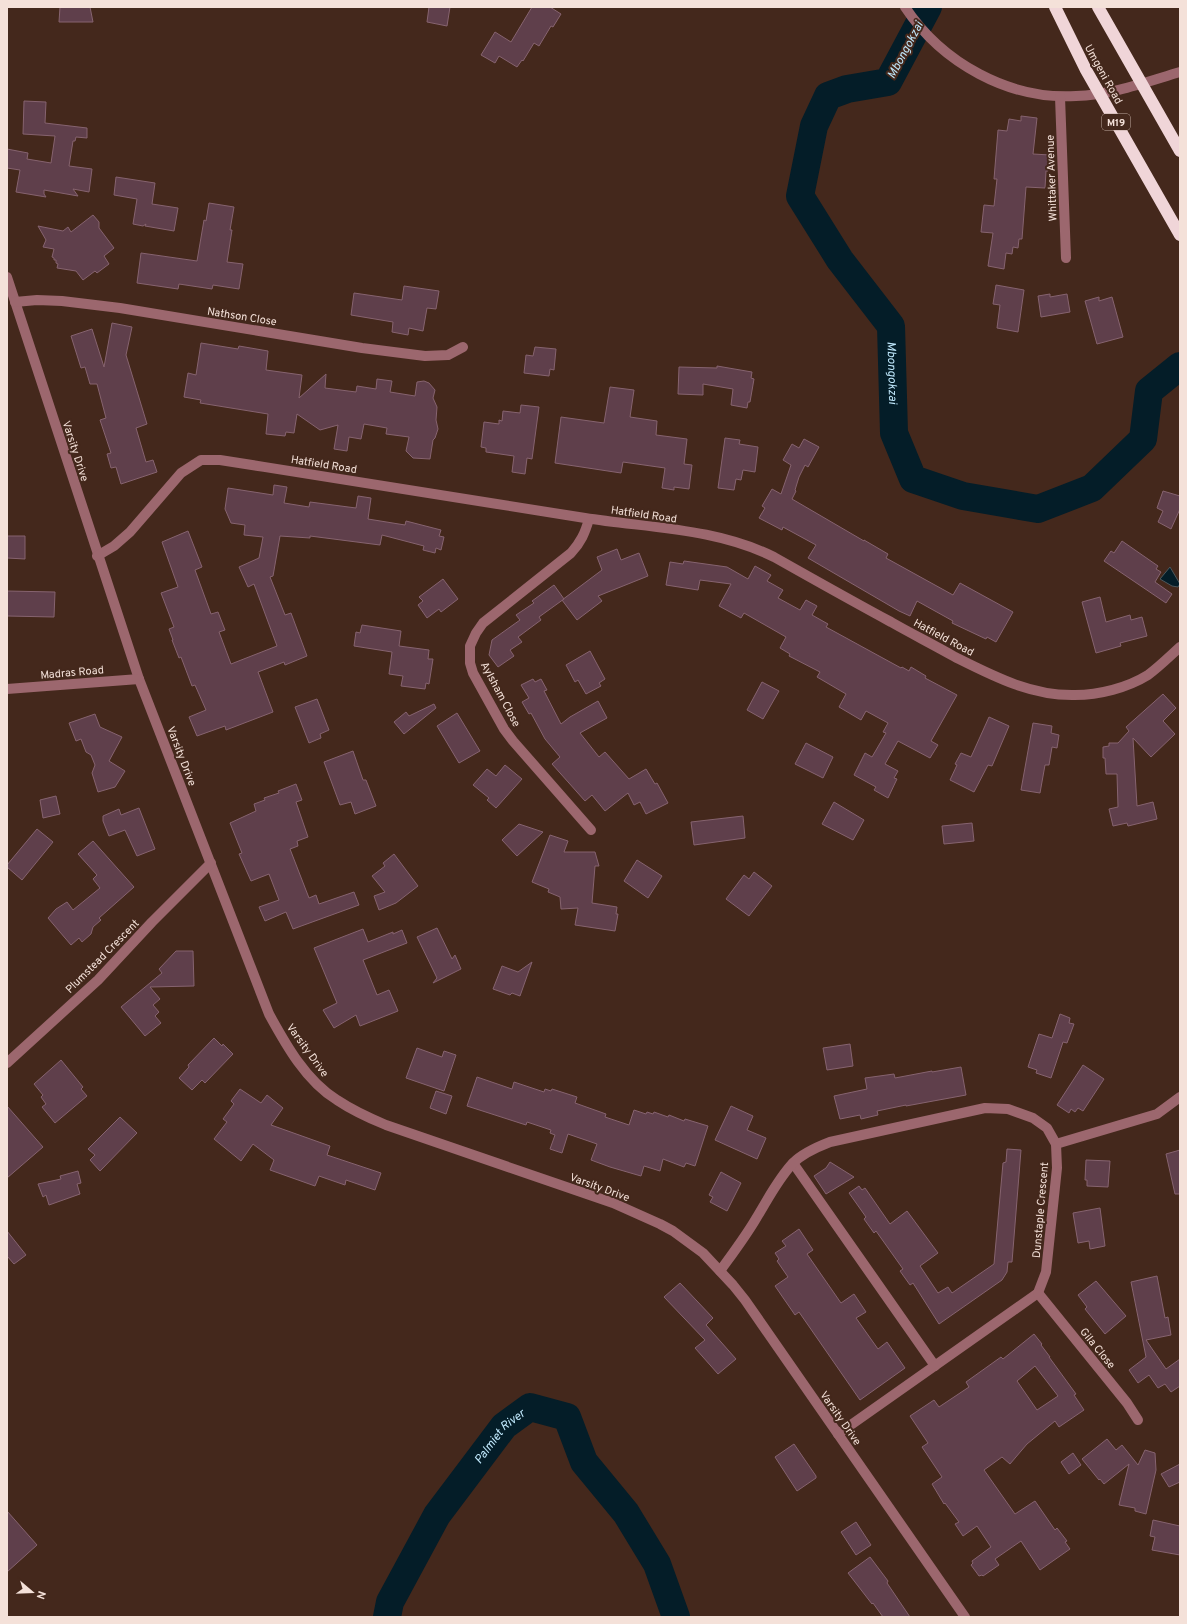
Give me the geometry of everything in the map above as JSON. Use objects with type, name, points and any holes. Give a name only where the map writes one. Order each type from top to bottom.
[{"type":"highway","name":"Umgeni Road","points":[[1055,7],[1086,70],[1180,235]]},
{"type":"highway","points":[[1098,7],[1180,151]]},
{"type":"street","points":[[905,7],[927,35],[946,52],[989,79],[1026,92],[1060,97],[1077,96],[1117,90],[1180,72]]},
{"type":"street","name":"Whittaker Avenue","points":[[1060,97],[1066,258]]},
{"type":"street","name":"Varsity Drive","points":[[7,277],[139,679],[269,1014],[293,1054],[317,1083],[336,1100],[386,1125],[613,1203],[660,1224],[689,1242],[720,1271],[746,1300],[966,1617]]},
{"type":"street","name":"Nathson Close","points":[[15,302],[37,300],[62,301],[120,308],[362,348],[425,356],[448,355],[463,347]]},
{"type":"street","name":"Hatfield Road","points":[[98,556],[114,546],[130,532],[181,473],[201,460],[209,459],[589,519],[703,534],[734,540],[755,547],[986,673],[1032,690],[1056,694],[1076,695],[1104,692],[1132,683],[1148,675],[1180,648]]},
{"type":"street","name":"Aylsham Close","points":[[589,519],[582,539],[571,553],[483,623],[473,639],[470,646],[469,655],[473,673],[504,729],[521,752],[575,810],[591,830]]},
{"type":"street","name":"Madras Road","points":[[7,690],[139,679]]},
{"type":"street","name":"Plumstead Crescent","points":[[7,1063],[98,980],[152,922],[211,863]]},
{"type":"street","points":[[1056,1144],[1157,1114],[1180,1097]]},
{"type":"street","name":"Dunstaple Crescent","points":[[720,1271],[748,1232],[780,1178],[793,1163],[805,1153],[830,1142],[985,1108],[1008,1109],[1033,1118],[1047,1128],[1056,1144],[1057,1168],[1046,1272],[1038,1293]]},
{"type":"street","points":[[793,1163],[936,1366]]},
{"type":"street","points":[[838,1434],[1038,1293]]},
{"type":"street","name":"Gila Close","points":[[1038,1293],[1127,1403],[1138,1420]]},
{"type":"water","points":[[1170,567],[1180,584],[1178,587],[1172,586],[1160,579]]},
{"type":"building","points":[[60,7],[90,7],[93,22],[59,22]]},
{"type":"building","points":[[429,7],[450,7],[447,26],[427,22]]},
{"type":"building","points":[[532,7],[550,7],[561,14],[553,27],[551,26],[539,46],[534,43],[523,61],[522,60],[517,67],[499,56],[495,63],[481,55],[495,32],[511,42]]},
{"type":"building","points":[[24,101],[46,102],[45,123],[87,128],[87,138],[76,137],[75,141],[73,141],[69,166],[92,169],[89,192],[73,189],[78,196],[44,190],[46,197],[16,192],[20,170],[7,168],[7,149],[28,153],[27,159],[51,163],[55,136],[23,134]]},
{"type":"building","points":[[1021,116],[1037,118],[1033,154],[1050,155],[1048,171],[1046,171],[1045,188],[1026,187],[1022,239],[1019,239],[1018,248],[1013,247],[1012,254],[1006,253],[1004,269],[988,266],[993,233],[981,232],[984,205],[994,206],[997,179],[994,179],[998,130],[1007,131],[1009,119],[1021,121]]},
{"type":"building","points":[[116,177],[155,183],[152,204],[178,208],[174,231],[145,226],[146,224],[143,226],[133,224],[137,199],[114,195]]},
{"type":"building","points":[[209,203],[234,207],[227,262],[243,264],[239,289],[213,285],[212,289],[179,284],[178,289],[137,283],[141,253],[197,261],[204,220],[206,221]]},
{"type":"building","points":[[93,215],[99,222],[99,228],[114,248],[104,256],[109,264],[97,273],[95,271],[83,280],[76,271],[57,268],[58,264],[52,257],[54,249],[43,247],[46,240],[38,226],[63,231],[68,227],[71,232]]},
{"type":"building","points":[[996,285],[1024,290],[1018,332],[997,328],[1000,305],[993,304]]},
{"type":"building","points":[[404,286],[439,291],[436,309],[427,308],[423,331],[409,328],[408,335],[392,332],[393,322],[351,315],[354,293],[402,300]]},
{"type":"building","points":[[1050,294],[1050,297],[1067,294],[1070,312],[1041,317],[1038,296]]},
{"type":"building","points":[[1099,297],[1099,301],[1112,297],[1123,337],[1097,344],[1085,301]]},
{"type":"building","points":[[112,323],[132,327],[126,355],[147,424],[136,428],[146,462],[153,460],[157,472],[121,484],[116,467],[111,468],[107,454],[111,453],[100,420],[106,418],[97,384],[90,384],[85,367],[81,368],[71,336],[92,329],[104,367]]},
{"type":"building","points":[[201,343],[238,349],[239,346],[268,351],[266,370],[302,375],[299,398],[326,374],[325,388],[356,392],[357,386],[376,389],[377,379],[392,381],[390,392],[415,396],[417,382],[424,381],[429,383],[435,390],[433,398],[437,407],[436,420],[438,429],[433,440],[430,459],[413,458],[406,451],[409,437],[386,434],[387,428],[364,424],[361,439],[349,437],[347,451],[334,449],[338,425],[320,430],[297,414],[294,433],[286,432],[285,436],[266,434],[268,414],[200,403],[201,400],[184,397],[188,373],[196,375]]},
{"type":"building","points":[[535,347],[556,349],[554,370],[550,369],[549,376],[524,373],[526,355],[533,356]]},
{"type":"building","points":[[717,366],[752,372],[751,378],[754,379],[750,402],[748,402],[747,408],[731,405],[733,389],[703,384],[703,395],[678,394],[679,367],[717,368]]},
{"type":"building","points":[[610,387],[634,390],[630,417],[657,421],[656,435],[687,439],[684,464],[692,465],[689,489],[674,487],[674,490],[662,488],[665,468],[623,462],[621,473],[555,463],[561,417],[604,423]]},
{"type":"building","points":[[521,405],[539,407],[532,459],[527,458],[525,474],[512,472],[514,456],[486,452],[486,448],[481,447],[484,422],[499,424],[499,420],[502,421],[503,411],[520,413]]},
{"type":"building","points":[[725,438],[740,440],[739,444],[758,447],[755,472],[743,470],[741,480],[736,479],[734,490],[718,488]]},
{"type":"building","points":[[804,439],[819,447],[808,467],[805,465],[799,477],[796,491],[792,499],[888,554],[886,558],[953,595],[960,583],[1013,612],[996,642],[987,637],[986,639],[952,623],[953,621],[917,601],[910,616],[899,611],[808,558],[816,545],[783,527],[782,530],[759,518],[765,508],[762,506],[772,489],[781,494],[791,465],[783,460],[792,444],[799,448]]},
{"type":"building","points":[[274,485],[287,487],[284,503],[309,507],[310,502],[356,508],[358,496],[371,498],[368,519],[405,525],[406,521],[441,530],[439,536],[444,537],[441,550],[436,548],[435,553],[423,550],[424,546],[382,535],[380,545],[310,536],[310,538],[280,536],[273,576],[270,577],[285,615],[291,613],[307,656],[285,665],[284,662],[258,672],[273,712],[226,730],[225,726],[197,736],[189,717],[206,710],[195,685],[192,686],[181,657],[179,658],[169,629],[174,627],[161,593],[178,587],[162,542],[188,531],[202,567],[195,570],[211,614],[218,612],[225,630],[219,632],[231,664],[277,646],[254,584],[248,587],[239,567],[259,558],[263,537],[244,535],[245,525],[231,523],[225,509],[228,488],[273,495]]},
{"type":"building","points":[[1163,491],[1180,496],[1180,509],[1171,529],[1158,522],[1163,511],[1157,508]]},
{"type":"building","points":[[7,536],[25,536],[25,559],[7,558]]},
{"type":"building","points":[[1122,541],[1158,566],[1156,569],[1161,572],[1155,582],[1172,594],[1166,603],[1104,561],[1111,551],[1114,553]]},
{"type":"building","points":[[617,549],[621,560],[639,553],[648,576],[598,596],[602,601],[577,620],[562,600],[602,570],[597,557]]},
{"type":"building","points":[[684,561],[727,567],[748,579],[755,566],[771,575],[767,581],[783,590],[778,598],[800,610],[806,600],[817,606],[812,615],[828,624],[826,627],[901,668],[902,667],[909,671],[911,667],[926,676],[925,678],[957,695],[931,741],[938,745],[930,758],[898,741],[885,764],[898,771],[894,778],[897,779],[888,798],[874,790],[876,787],[854,775],[865,753],[872,757],[886,733],[883,732],[888,723],[866,711],[861,720],[839,707],[846,694],[817,677],[820,672],[789,656],[790,654],[780,648],[786,637],[744,613],[741,618],[719,606],[731,584],[700,580],[698,590],[666,585],[670,562],[683,564]]},
{"type":"building","points":[[443,579],[458,599],[441,612],[439,609],[427,618],[418,605],[423,601],[419,597]]},
{"type":"building","points":[[554,585],[564,599],[539,617],[541,620],[518,637],[522,642],[510,650],[514,656],[498,667],[489,655],[492,640],[520,620],[516,615],[534,603],[532,601]]},
{"type":"building","points":[[7,591],[55,592],[54,617],[7,616]]},
{"type":"building","points":[[1100,597],[1106,622],[1130,615],[1131,620],[1142,617],[1147,636],[1120,643],[1121,646],[1096,653],[1082,602]]},
{"type":"building","points":[[362,625],[401,631],[399,646],[429,650],[428,659],[433,659],[429,684],[426,683],[425,689],[401,686],[403,676],[389,674],[392,652],[354,646],[356,632],[360,633]]},
{"type":"building","points":[[590,651],[605,679],[599,683],[601,686],[586,694],[578,680],[575,682],[566,665]]},
{"type":"building","points":[[533,679],[535,682],[541,679],[547,690],[544,691],[561,724],[598,701],[607,718],[580,733],[599,757],[605,752],[629,779],[646,769],[655,784],[657,783],[668,803],[646,814],[640,802],[634,805],[628,793],[605,811],[592,795],[585,801],[552,764],[560,757],[545,739],[531,713],[529,714],[522,702],[529,698],[521,685]]},
{"type":"building","points":[[762,682],[779,691],[763,719],[747,710]]},
{"type":"building","points":[[1163,694],[1176,708],[1163,721],[1175,734],[1151,757],[1133,738],[1137,806],[1153,802],[1157,819],[1128,826],[1127,823],[1113,826],[1109,809],[1118,807],[1117,774],[1106,774],[1105,758],[1103,758],[1103,747],[1109,746],[1109,743],[1118,743],[1129,731],[1126,727]]},
{"type":"building","points":[[317,699],[329,730],[320,734],[321,738],[309,743],[295,707]]},
{"type":"building","points":[[434,704],[436,708],[404,734],[394,722],[406,712],[409,716]]},
{"type":"building","points":[[457,713],[480,751],[459,763],[437,726]]},
{"type":"building","points":[[95,714],[100,727],[122,737],[109,761],[125,771],[115,787],[98,792],[92,773],[95,765],[91,755],[86,752],[81,739],[76,741],[69,723]]},
{"type":"building","points":[[989,717],[1009,726],[992,766],[988,765],[974,792],[950,780],[957,765],[955,764],[961,753],[971,757]]},
{"type":"building","points":[[1033,723],[1052,726],[1051,733],[1059,735],[1057,748],[1052,747],[1049,765],[1045,765],[1040,793],[1021,790]]},
{"type":"building","points":[[806,743],[833,757],[823,778],[795,764]]},
{"type":"building","points":[[353,751],[363,780],[366,780],[376,806],[355,814],[351,802],[340,805],[324,762]]},
{"type":"building","points":[[505,765],[522,779],[496,808],[487,800],[489,798],[473,785],[487,769],[496,776]]},
{"type":"building","points":[[296,784],[302,800],[296,802],[308,837],[297,841],[298,846],[290,849],[309,898],[316,895],[319,904],[354,892],[359,905],[293,929],[286,912],[265,921],[259,907],[279,900],[269,874],[251,881],[239,854],[242,853],[230,823],[256,811],[254,804],[265,800],[264,798],[279,793],[278,791]]},
{"type":"building","points":[[56,796],[60,814],[43,818],[40,800]]},
{"type":"building","points":[[834,802],[864,820],[853,840],[822,824]]},
{"type":"building","points":[[139,808],[155,849],[137,856],[125,830],[109,836],[103,821],[103,816],[119,809],[121,815]]},
{"type":"building","points":[[743,816],[745,838],[694,845],[691,822]]},
{"type":"building","points":[[972,823],[974,841],[944,844],[942,826]]},
{"type":"building","points":[[519,824],[543,832],[517,856],[502,840]]},
{"type":"building","points":[[37,829],[53,842],[22,880],[7,867],[7,865]]},
{"type":"building","points":[[550,835],[568,841],[564,852],[595,852],[599,866],[595,866],[592,903],[617,907],[616,914],[618,914],[615,931],[575,925],[578,908],[561,909],[560,897],[548,892],[549,889],[532,882]]},
{"type":"building","points":[[93,841],[134,887],[99,918],[101,920],[93,927],[91,934],[82,942],[79,938],[71,945],[48,918],[56,909],[67,902],[73,910],[100,888],[93,879],[97,875],[78,854]]},
{"type":"building","points":[[394,854],[418,886],[396,903],[379,910],[374,896],[385,892],[372,876],[385,866],[383,863]]},
{"type":"building","points":[[637,860],[662,876],[648,898],[624,881]]},
{"type":"building","points":[[754,872],[772,886],[749,916],[726,899],[744,875],[749,879]]},
{"type":"building","points":[[437,928],[452,959],[455,955],[461,969],[433,983],[437,978],[417,937]]},
{"type":"building","points":[[363,929],[368,942],[402,930],[407,943],[363,960],[377,995],[389,990],[398,1011],[360,1026],[356,1015],[334,1028],[323,1010],[337,1003],[314,948]]},
{"type":"building","points":[[176,951],[193,951],[194,986],[150,987],[160,999],[153,1005],[159,1012],[155,1016],[161,1023],[145,1036],[121,1007],[162,973],[159,969]]},
{"type":"building","points":[[532,962],[520,996],[512,993],[510,995],[493,989],[502,966],[518,972]]},
{"type":"building","points":[[1060,1014],[1070,1018],[1069,1023],[1074,1024],[1067,1043],[1063,1042],[1051,1078],[1036,1073],[1037,1070],[1028,1067],[1039,1034],[1052,1038]]},
{"type":"building","points":[[214,1038],[222,1046],[223,1044],[233,1054],[205,1083],[202,1080],[192,1090],[179,1078],[189,1067],[188,1065]]},
{"type":"building","points":[[850,1044],[853,1066],[827,1070],[823,1048]]},
{"type":"building","points":[[417,1048],[442,1057],[444,1051],[456,1055],[444,1091],[406,1078]]},
{"type":"building","points":[[61,1060],[83,1087],[81,1089],[87,1096],[55,1123],[42,1107],[46,1104],[41,1097],[43,1095],[34,1084]]},
{"type":"building","points":[[1083,1065],[1104,1079],[1083,1111],[1078,1108],[1075,1112],[1071,1109],[1069,1113],[1057,1105]]},
{"type":"building","points":[[961,1067],[966,1095],[877,1111],[878,1115],[861,1119],[860,1115],[840,1119],[834,1096],[867,1089],[865,1078],[894,1074],[895,1078]]},
{"type":"building","points":[[477,1077],[512,1089],[514,1082],[544,1092],[545,1089],[551,1091],[552,1089],[577,1097],[575,1103],[606,1114],[605,1117],[629,1125],[634,1110],[646,1114],[647,1112],[653,1114],[654,1112],[668,1117],[669,1115],[684,1121],[685,1119],[708,1126],[695,1166],[686,1163],[684,1167],[663,1159],[660,1171],[644,1166],[641,1176],[591,1160],[597,1144],[568,1134],[562,1153],[550,1149],[555,1135],[550,1133],[551,1130],[527,1122],[526,1125],[467,1106]]},
{"type":"building","points":[[240,1089],[261,1103],[267,1095],[283,1108],[271,1125],[330,1146],[327,1155],[381,1173],[375,1190],[346,1180],[345,1185],[319,1176],[315,1186],[270,1170],[274,1160],[253,1144],[241,1161],[214,1139],[227,1122],[223,1119],[234,1104],[231,1101]]},
{"type":"building","points":[[436,1091],[452,1096],[446,1114],[430,1108]]},
{"type":"building","points":[[7,1106],[43,1147],[7,1178]]},
{"type":"building","points":[[731,1106],[753,1116],[747,1130],[766,1138],[757,1159],[715,1140]]},
{"type":"building","points":[[120,1117],[137,1133],[100,1171],[90,1160],[95,1155],[88,1149]]},
{"type":"building","points":[[1007,1149],[1021,1150],[1012,1262],[1008,1262],[1007,1272],[1002,1280],[939,1324],[913,1283],[910,1285],[900,1271],[903,1269],[876,1231],[874,1233],[864,1219],[866,1217],[849,1193],[859,1186],[862,1190],[865,1188],[890,1224],[907,1211],[938,1253],[920,1266],[938,1293],[948,1287],[952,1293],[994,1264],[1003,1163],[1006,1162]]},
{"type":"building","points":[[1180,1150],[1180,1194],[1175,1194],[1166,1154]]},
{"type":"building","points":[[1086,1160],[1110,1161],[1108,1187],[1087,1186],[1087,1180],[1085,1180]]},
{"type":"building","points":[[830,1162],[854,1177],[826,1194],[814,1176],[826,1168]]},
{"type":"building","points":[[78,1171],[81,1183],[77,1184],[80,1194],[49,1205],[46,1195],[43,1197],[38,1184],[61,1179],[60,1176]]},
{"type":"building","points":[[721,1172],[741,1183],[727,1211],[710,1202],[713,1197],[709,1195]]},
{"type":"building","points":[[1100,1208],[1105,1246],[1090,1249],[1089,1241],[1078,1243],[1073,1213]]},
{"type":"building","points":[[799,1229],[813,1250],[807,1254],[841,1303],[854,1294],[866,1312],[856,1318],[878,1349],[887,1342],[905,1368],[860,1400],[799,1312],[795,1315],[775,1286],[788,1277],[777,1261],[779,1259],[775,1253],[786,1246],[782,1241]]},
{"type":"building","points":[[7,1231],[26,1255],[14,1264],[7,1256]]},
{"type":"building","points":[[1157,1276],[1165,1318],[1168,1317],[1171,1335],[1146,1340],[1166,1369],[1180,1359],[1180,1386],[1171,1392],[1165,1384],[1158,1388],[1149,1375],[1138,1383],[1129,1370],[1146,1357],[1131,1282]]},
{"type":"building","points":[[1096,1281],[1126,1316],[1105,1334],[1085,1309],[1087,1307],[1078,1295]]},
{"type":"building","points":[[680,1283],[713,1318],[706,1325],[736,1359],[718,1374],[695,1348],[705,1340],[664,1297]]},
{"type":"building","points":[[1034,1334],[1076,1394],[1074,1395],[1084,1410],[1059,1427],[1055,1421],[1027,1444],[1010,1464],[1002,1457],[984,1470],[1015,1514],[1035,1501],[1055,1530],[1057,1528],[1067,1541],[1065,1542],[1070,1549],[1040,1570],[1021,1541],[995,1559],[999,1565],[983,1576],[979,1576],[971,1565],[973,1563],[972,1561],[991,1547],[977,1526],[963,1536],[955,1524],[959,1522],[945,1503],[944,1504],[932,1484],[942,1477],[922,1447],[928,1443],[910,1416],[934,1400],[939,1407],[969,1387],[966,1382],[1001,1357],[1003,1359]],"holes":[[[1035,1366],[1058,1396],[1037,1410],[1017,1381]]]},
{"type":"building","points":[[1107,1439],[1116,1450],[1122,1445],[1138,1465],[1145,1450],[1155,1453],[1156,1470],[1146,1514],[1135,1511],[1135,1508],[1119,1505],[1129,1464],[1104,1484],[1082,1459]]},
{"type":"building","points":[[794,1444],[816,1476],[816,1478],[797,1491],[775,1457]]},
{"type":"building","points":[[1073,1453],[1081,1465],[1069,1474],[1061,1462]]},
{"type":"building","points":[[1180,1464],[1180,1482],[1169,1487],[1161,1474]]},
{"type":"building","points":[[7,1511],[37,1545],[7,1572]]},
{"type":"building","points":[[1153,1520],[1180,1526],[1180,1555],[1152,1550],[1155,1537],[1150,1536]]},
{"type":"building","points":[[856,1522],[871,1545],[856,1555],[841,1532]]},
{"type":"building","points":[[870,1557],[888,1581],[887,1583],[910,1617],[883,1617],[848,1573]]},
{"type":"waterway","name":"Mbongokzai","points":[[928,7],[888,82],[847,89],[828,96],[814,126],[800,196],[840,260],[891,326],[894,433],[913,479],[963,496],[1038,509],[1092,488],[1143,439],[1149,391],[1180,366]]},
{"type":"waterway","name":"Palmiet River","points":[[387,1617],[390,1602],[437,1515],[504,1426],[530,1407],[567,1417],[584,1462],[626,1513],[657,1564],[676,1617]]}]
